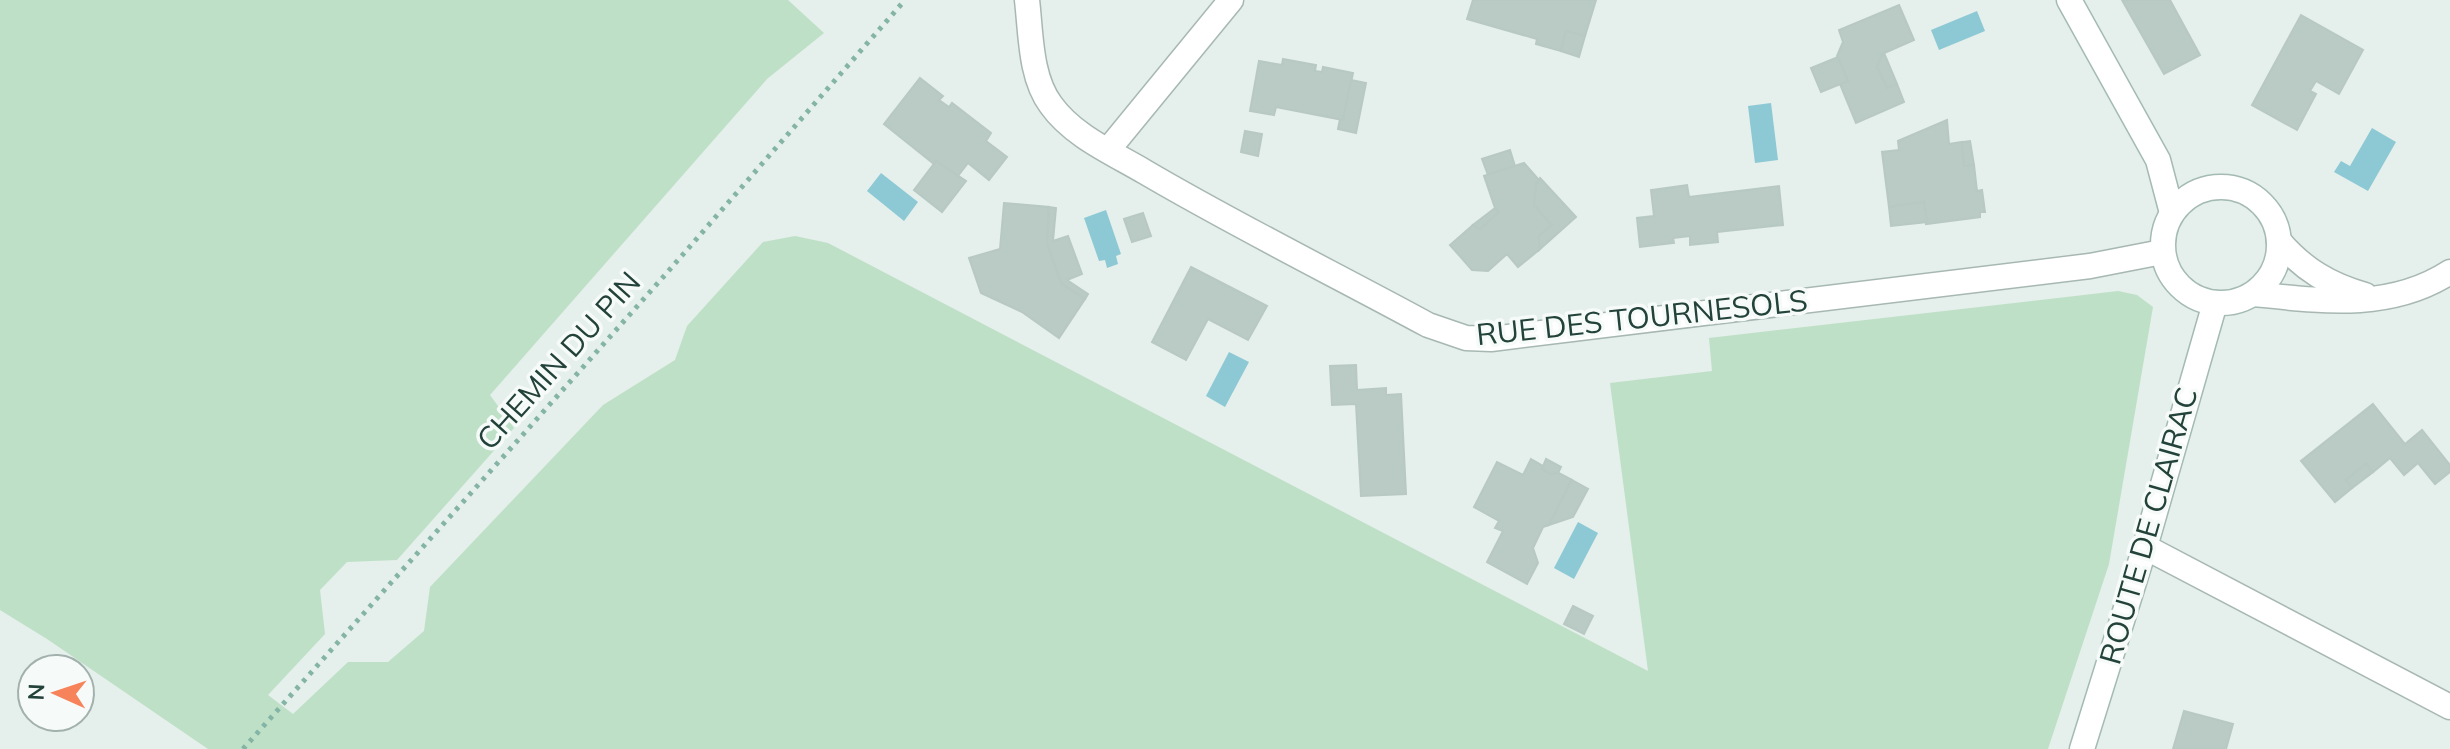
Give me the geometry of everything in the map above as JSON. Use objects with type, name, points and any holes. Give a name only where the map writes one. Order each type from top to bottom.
[{"type":"street","name":"RUE DES TOURNESOLS","points":[[1027,0],[1040,86],[1049,104],[1063,120],[1173,188],[1428,325],[1466,338],[1491,339],[2090,266],[2162,252]]},
{"type":"street","points":[[1108,150],[1231,0]]},
{"type":"street","points":[[2069,0],[2158,160],[2172,213]]},
{"type":"street","points":[[2158,160],[2176,179],[2206,188]]},
{"type":"street","points":[[2226,186],[2246,192],[2262,204],[2274,221],[2279,241],[2277,261],[2268,279],[2254,294],[2235,302],[2215,303],[2196,298],[2180,287],[2168,271],[2162,252],[2164,231],[2172,213],[2187,197],[2206,188],[2226,186]]},
{"type":"street","points":[[2279,241],[2295,260],[2315,275],[2363,294],[2387,297]]},
{"type":"street","points":[[2254,294],[2354,302],[2387,297],[2437,281],[2450,272]]},
{"type":"street","name":"ROUTE DE CLAIRAC","points":[[2082,749],[2145,547],[2215,303]]},
{"type":"street","points":[[2145,547],[2450,707]]},
{"type":"path","name":"CHEMIN DU PIN","points":[[243,749],[905,0]]},
{"type":"green space","points":[[0,0],[788,0],[824,33],[767,79],[490,395],[514,428],[397,560],[347,562],[320,590],[325,634],[268,695],[293,714],[348,662],[388,662],[424,631],[430,587],[603,405],[675,360],[687,326],[763,242],[795,236],[828,243],[1648,671],[1610,383],[1712,371],[1709,338],[2118,291],[2137,295],[2153,307],[2109,564],[2048,749],[208,749],[96,672],[96,653],[67,653],[0,610]]},
{"type":"water","points":[[1977,11],[1985,31],[1939,50],[1931,30]]},
{"type":"water","points":[[1771,103],[1778,160],[1755,163],[1748,106]]},
{"type":"water","points":[[2372,128],[2396,142],[2368,191],[2334,172],[2341,161],[2350,166]]},
{"type":"water","points":[[881,173],[918,202],[904,221],[867,191]]},
{"type":"water","points":[[1106,210],[1121,254],[1116,256],[1118,264],[1107,268],[1105,260],[1099,261],[1084,218]]},
{"type":"water","points":[[1229,352],[1249,362],[1225,407],[1206,396]]},
{"type":"water","points":[[1578,522],[1598,533],[1574,579],[1554,568]]},
{"type":"building","points":[[1473,0],[1596,0],[1585,36],[1566,31],[1561,51],[1536,44],[1537,39],[1467,19]]},
{"type":"building","points":[[2122,0],[2170,0],[2200,55],[2164,74]]},
{"type":"building","points":[[1899,5],[1914,40],[1882,54],[1877,66],[1887,88],[1897,84],[1904,102],[1856,123],[1840,84],[1848,81],[1837,56],[1843,42],[1839,30]]},
{"type":"building","points":[[2301,15],[2363,50],[2339,94],[2316,81],[2310,91],[2316,94],[2297,130],[2252,105]]},
{"type":"building","points":[[1566,31],[1585,36],[1579,57],[1561,51]]},
{"type":"building","points":[[1884,53],[1897,84],[1887,88],[1877,66]]},
{"type":"building","points":[[1838,57],[1848,81],[1821,92],[1811,68]]},
{"type":"building","points":[[1283,59],[1316,65],[1315,71],[1322,72],[1323,67],[1353,73],[1343,120],[1276,107],[1274,115],[1250,111],[1259,61],[1282,65]]},
{"type":"building","points":[[920,78],[943,96],[939,100],[949,107],[952,103],[991,133],[986,141],[1007,157],[989,180],[968,163],[957,177],[936,161],[934,164],[884,124]]},
{"type":"building","points":[[1351,80],[1366,83],[1356,133],[1338,129],[1340,119],[1343,120]]},
{"type":"building","points":[[1947,120],[1949,144],[1962,142],[1964,166],[1974,165],[1977,191],[1982,190],[1985,212],[1980,212],[1980,217],[1926,224],[1924,202],[1889,207],[1882,152],[1899,150],[1898,141]]},
{"type":"building","points":[[1245,131],[1262,134],[1258,156],[1241,152]]},
{"type":"building","points":[[1970,141],[1974,165],[1964,166],[1962,142]]},
{"type":"building","points":[[1510,150],[1515,166],[1488,175],[1482,159]]},
{"type":"building","points":[[936,161],[966,181],[942,212],[914,190]]},
{"type":"building","points":[[1524,163],[1539,180],[1534,205],[1552,225],[1539,236],[1539,250],[1518,267],[1507,254],[1488,271],[1472,270],[1450,245],[1473,225],[1480,229],[1499,212],[1484,176]]},
{"type":"building","points":[[1540,178],[1576,217],[1539,250],[1539,236],[1552,225],[1534,205],[1536,184]]},
{"type":"building","points":[[1687,185],[1689,197],[1779,186],[1783,225],[1717,232],[1718,242],[1690,245],[1690,236],[1673,238],[1674,243],[1640,247],[1637,218],[1654,216],[1651,190]]},
{"type":"building","points":[[1924,202],[1927,222],[1891,226],[1889,207]]},
{"type":"building","points":[[1004,203],[1049,207],[1047,243],[1061,283],[1085,299],[1059,338],[1022,312],[981,293],[969,258],[1000,249]]},
{"type":"building","points":[[1049,207],[1056,208],[1053,241],[1068,236],[1082,274],[1067,280],[1088,294],[1085,299],[1061,283],[1047,243]]},
{"type":"building","points":[[1495,208],[1499,212],[1480,229],[1473,225]]},
{"type":"building","points":[[1143,213],[1151,236],[1132,242],[1124,219]]},
{"type":"building","points":[[1191,267],[1267,306],[1248,340],[1208,319],[1186,360],[1152,342]]},
{"type":"building","points":[[1356,365],[1357,390],[1386,388],[1386,395],[1401,394],[1406,494],[1361,496],[1356,404],[1332,405],[1330,366]]},
{"type":"building","points":[[2373,404],[2405,444],[2422,430],[2450,465],[2450,472],[2435,484],[2418,463],[2404,475],[2390,458],[2373,472],[2366,464],[2346,480],[2352,488],[2335,502],[2301,461]]},
{"type":"building","points":[[1531,459],[1551,474],[1557,472],[1572,480],[1549,525],[1543,527],[1533,548],[1538,563],[1527,584],[1487,562],[1503,531],[1495,528],[1499,521],[1474,507],[1497,462],[1523,475]]},
{"type":"building","points":[[1546,459],[1561,467],[1558,473],[1551,474],[1542,469]]},
{"type":"building","points":[[2366,464],[2373,472],[2352,488],[2346,480]]},
{"type":"building","points":[[1572,480],[1588,489],[1573,517],[1549,525]]},
{"type":"building","points":[[1573,606],[1593,616],[1584,634],[1564,624]]},
{"type":"building","points":[[2184,711],[2233,724],[2226,749],[2173,749]]}]
